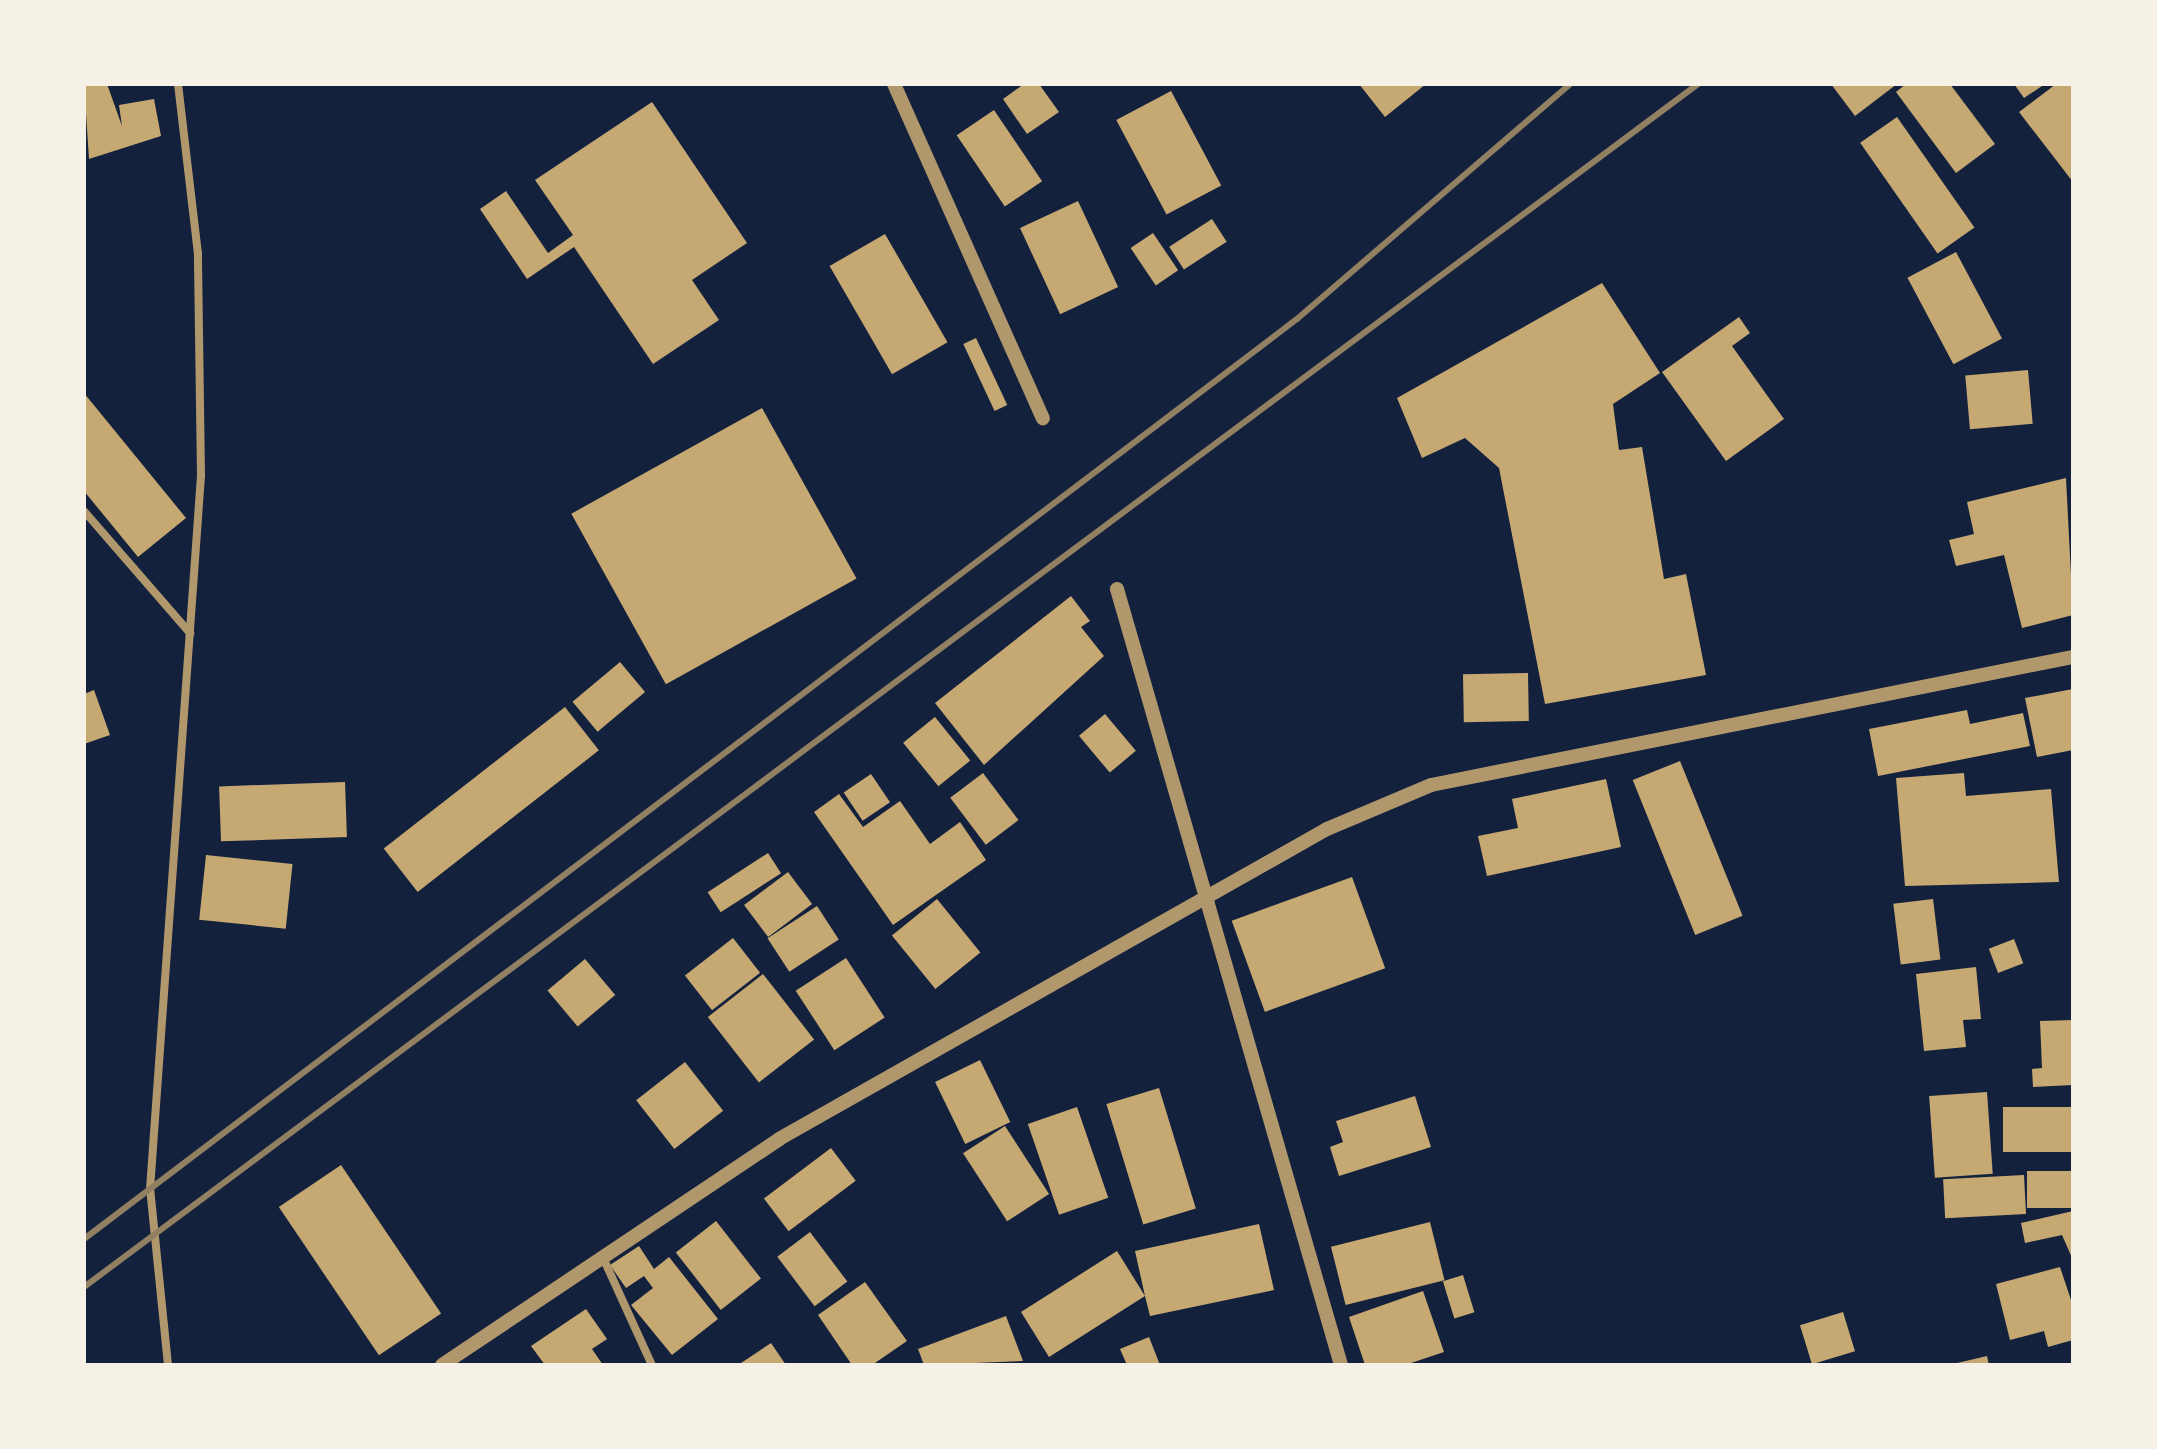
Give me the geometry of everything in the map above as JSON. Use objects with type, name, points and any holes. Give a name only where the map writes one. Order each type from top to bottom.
[{"type":"street","points":[[168,1365],[150,1189],[190,633],[201,381],[198,254],[178,84]]},
{"type":"street","points":[[894,84],[1043,418]]},
{"type":"street","points":[[84,511],[190,633]]},
{"type":"street","points":[[1117,589],[1341,1365]]},
{"type":"street","points":[[442,1365],[605,1262],[779,1139],[1327,829],[1431,785],[2073,657]]},
{"type":"street","points":[[605,1262],[652,1365]]},
{"type":"building","points":[[84,84],[107,84],[122,126],[119,105],[154,99],[161,136],[89,159]]},
{"type":"building","points":[[1024,84],[1039,84],[1059,112],[1027,134],[1003,99]]},
{"type":"building","points":[[1359,84],[1426,84],[1385,117]]},
{"type":"building","points":[[1831,84],[1897,84],[1855,116]]},
{"type":"building","points":[[1906,84],[1950,84],[1995,144],[1956,173],[1896,92]]},
{"type":"building","points":[[2014,84],[2045,84],[2024,98]]},
{"type":"building","points":[[2056,84],[2073,84],[2073,182],[2019,112]]},
{"type":"building","points":[[1171,91],[1221,185],[1166,215],[1116,120]]},
{"type":"building","points":[[652,102],[747,243],[692,280],[719,320],[653,364],[574,247],[527,279],[480,209],[506,191],[548,253],[573,235],[535,180]]},
{"type":"building","points":[[994,110],[1042,181],[1005,206],[957,135]]},
{"type":"building","points":[[1897,117],[1974,228],[1938,253],[1860,143]]},
{"type":"building","points":[[1078,201],[1118,287],[1060,314],[1020,228]]},
{"type":"building","points":[[1212,219],[1227,242],[1184,269],[1169,247]]},
{"type":"building","points":[[1153,233],[1178,270],[1156,285],[1131,248]]},
{"type":"building","points":[[885,234],[948,342],[892,374],[830,266]]},
{"type":"building","points":[[1956,252],[2002,339],[1953,364],[1907,278]]},
{"type":"building","points":[[1602,283],[1660,373],[1613,404],[1619,450],[1642,447],[1664,579],[1686,574],[1706,675],[1545,704],[1499,468],[1465,438],[1422,458],[1397,398]]},
{"type":"building","points":[[1739,317],[1750,333],[1732,346],[1784,419],[1726,461],[1662,372]]},
{"type":"building","points":[[976,338],[1007,405],[995,411],[963,344]]},
{"type":"building","points":[[2028,370],[2033,424],[1970,429],[1965,375]]},
{"type":"building","points":[[84,393],[186,518],[138,557],[84,491]]},
{"type":"building","points":[[762,408],[857,579],[666,684],[571,514]]},
{"type":"building","points":[[2066,478],[2073,615],[2022,628],[2004,555],[1956,566],[1949,540],[1974,534],[1967,502]]},
{"type":"building","points":[[1071,596],[1090,621],[1081,627],[1104,656],[984,765],[935,703]]},
{"type":"building","points":[[620,662],[645,692],[598,732],[573,702]]},
{"type":"building","points":[[1528,673],[1529,721],[1464,722],[1463,674]]},
{"type":"building","points":[[2073,689],[2073,750],[2037,757],[2025,698]]},
{"type":"building","points":[[94,690],[110,735],[84,744],[84,694]]},
{"type":"building","points":[[565,707],[599,750],[418,892],[384,849]]},
{"type":"building","points":[[1967,710],[1970,724],[2023,713],[2030,746],[1878,776],[1869,729]]},
{"type":"building","points":[[1105,714],[1136,751],[1110,773],[1079,736]]},
{"type":"building","points":[[935,717],[970,761],[938,786],[903,743]]},
{"type":"building","points":[[1680,761],[1743,916],[1695,935],[1633,780]]},
{"type":"building","points":[[983,773],[1019,820],[986,845],[950,798]]},
{"type":"building","points":[[1964,773],[1966,796],[2051,789],[2059,882],[1905,886],[1896,778]]},
{"type":"building","points":[[871,774],[890,802],[863,821],[844,792]]},
{"type":"building","points":[[1606,779],[1621,847],[1487,876],[1478,836],[1518,828],[1512,799]]},
{"type":"building","points":[[345,782],[347,837],[221,841],[219,786]]},
{"type":"building","points":[[839,794],[863,827],[900,801],[930,844],[960,822],[986,860],[893,925],[814,812]]},
{"type":"building","points":[[768,853],[781,873],[721,912],[708,892]]},
{"type":"building","points":[[206,855],[293,864],[286,929],[199,920]]},
{"type":"building","points":[[788,872],[812,904],[768,937],[744,905]]},
{"type":"building","points":[[1352,877],[1385,968],[1265,1012],[1232,921]]},
{"type":"building","points":[[937,899],[980,953],[935,989],[892,936]]},
{"type":"building","points":[[1933,899],[1940,960],[1901,964],[1893,904]]},
{"type":"building","points":[[817,906],[839,940],[789,972],[768,938]]},
{"type":"building","points":[[733,938],[760,973],[712,1010],[685,976]]},
{"type":"building","points":[[2014,939],[2023,963],[1998,973],[1989,949]]},
{"type":"building","points":[[846,958],[885,1018],[834,1050],[796,991]]},
{"type":"building","points":[[585,959],[615,995],[578,1027],[547,990]]},
{"type":"building","points":[[1976,967],[1981,1019],[1963,1020],[1966,1047],[1924,1051],[1916,974]]},
{"type":"building","points":[[763,974],[814,1039],[759,1083],[708,1017]]},
{"type":"building","points":[[2073,1020],[2073,1085],[2033,1087],[2032,1069],[2042,1068],[2040,1021]]},
{"type":"building","points":[[980,1060],[1010,1122],[965,1144],[935,1082]]},
{"type":"building","points":[[685,1062],[723,1111],[674,1149],[636,1100]]},
{"type":"building","points":[[1159,1088],[1196,1208],[1143,1225],[1106,1104]]},
{"type":"building","points":[[1987,1092],[1993,1174],[1935,1178],[1929,1096]]},
{"type":"building","points":[[1415,1096],[1431,1147],[1339,1176],[1330,1147],[1343,1142],[1336,1121]]},
{"type":"building","points":[[1077,1107],[1108,1198],[1059,1215],[1028,1124]]},
{"type":"building","points":[[2003,1107],[2073,1107],[2073,1152],[2003,1152]]},
{"type":"building","points":[[1005,1126],[1049,1194],[1007,1221],[963,1153]]},
{"type":"building","points":[[831,1148],[856,1181],[789,1231],[764,1199]]},
{"type":"building","points":[[341,1165],[441,1313],[379,1355],[279,1207]]},
{"type":"building","points":[[2027,1171],[2073,1171],[2073,1208],[2027,1208]]},
{"type":"building","points":[[2024,1175],[2026,1214],[1945,1218],[1943,1179]]},
{"type":"building","points":[[2073,1211],[2073,1260],[2062,1235],[2025,1243],[2021,1223]]},
{"type":"building","points":[[716,1221],[761,1279],[721,1310],[676,1252]]},
{"type":"building","points":[[1430,1222],[1445,1280],[1346,1305],[1331,1247]]},
{"type":"building","points":[[1259,1224],[1274,1290],[1150,1316],[1135,1251]]},
{"type":"building","points":[[810,1232],[847,1282],[815,1306],[777,1257]]},
{"type":"building","points":[[639,1246],[654,1269],[669,1257],[718,1319],[672,1355],[631,1305],[653,1288],[644,1276],[626,1288],[610,1265]]},
{"type":"building","points":[[1117,1251],[1145,1296],[1049,1357],[1021,1312]]},
{"type":"building","points":[[2060,1267],[2073,1306],[2073,1340],[2048,1347],[2044,1331],[2010,1340],[1996,1284]]},
{"type":"building","points":[[1463,1275],[1474,1312],[1454,1318],[1443,1281]]},
{"type":"building","points":[[865,1282],[907,1341],[872,1365],[852,1365],[818,1315]]},
{"type":"building","points":[[1423,1291],[1444,1352],[1405,1365],[1365,1365],[1349,1317]]},
{"type":"building","points":[[586,1309],[607,1339],[592,1349],[603,1365],[545,1365],[531,1346]]},
{"type":"building","points":[[1843,1312],[1855,1351],[1812,1364],[1800,1325]]},
{"type":"building","points":[[1006,1316],[1023,1361],[924,1365],[918,1349]]},
{"type":"building","points":[[1149,1337],[1160,1365],[1127,1365],[1120,1349]]},
{"type":"building","points":[[771,1343],[786,1365],[738,1365]]},
{"type":"building","points":[[1987,1356],[1989,1365],[1953,1365],[1953,1364]]},
{"type":"railway","points":[[84,1239],[1297,319],[1570,84]]},
{"type":"railway","points":[[84,1287],[1698,84]]}]
